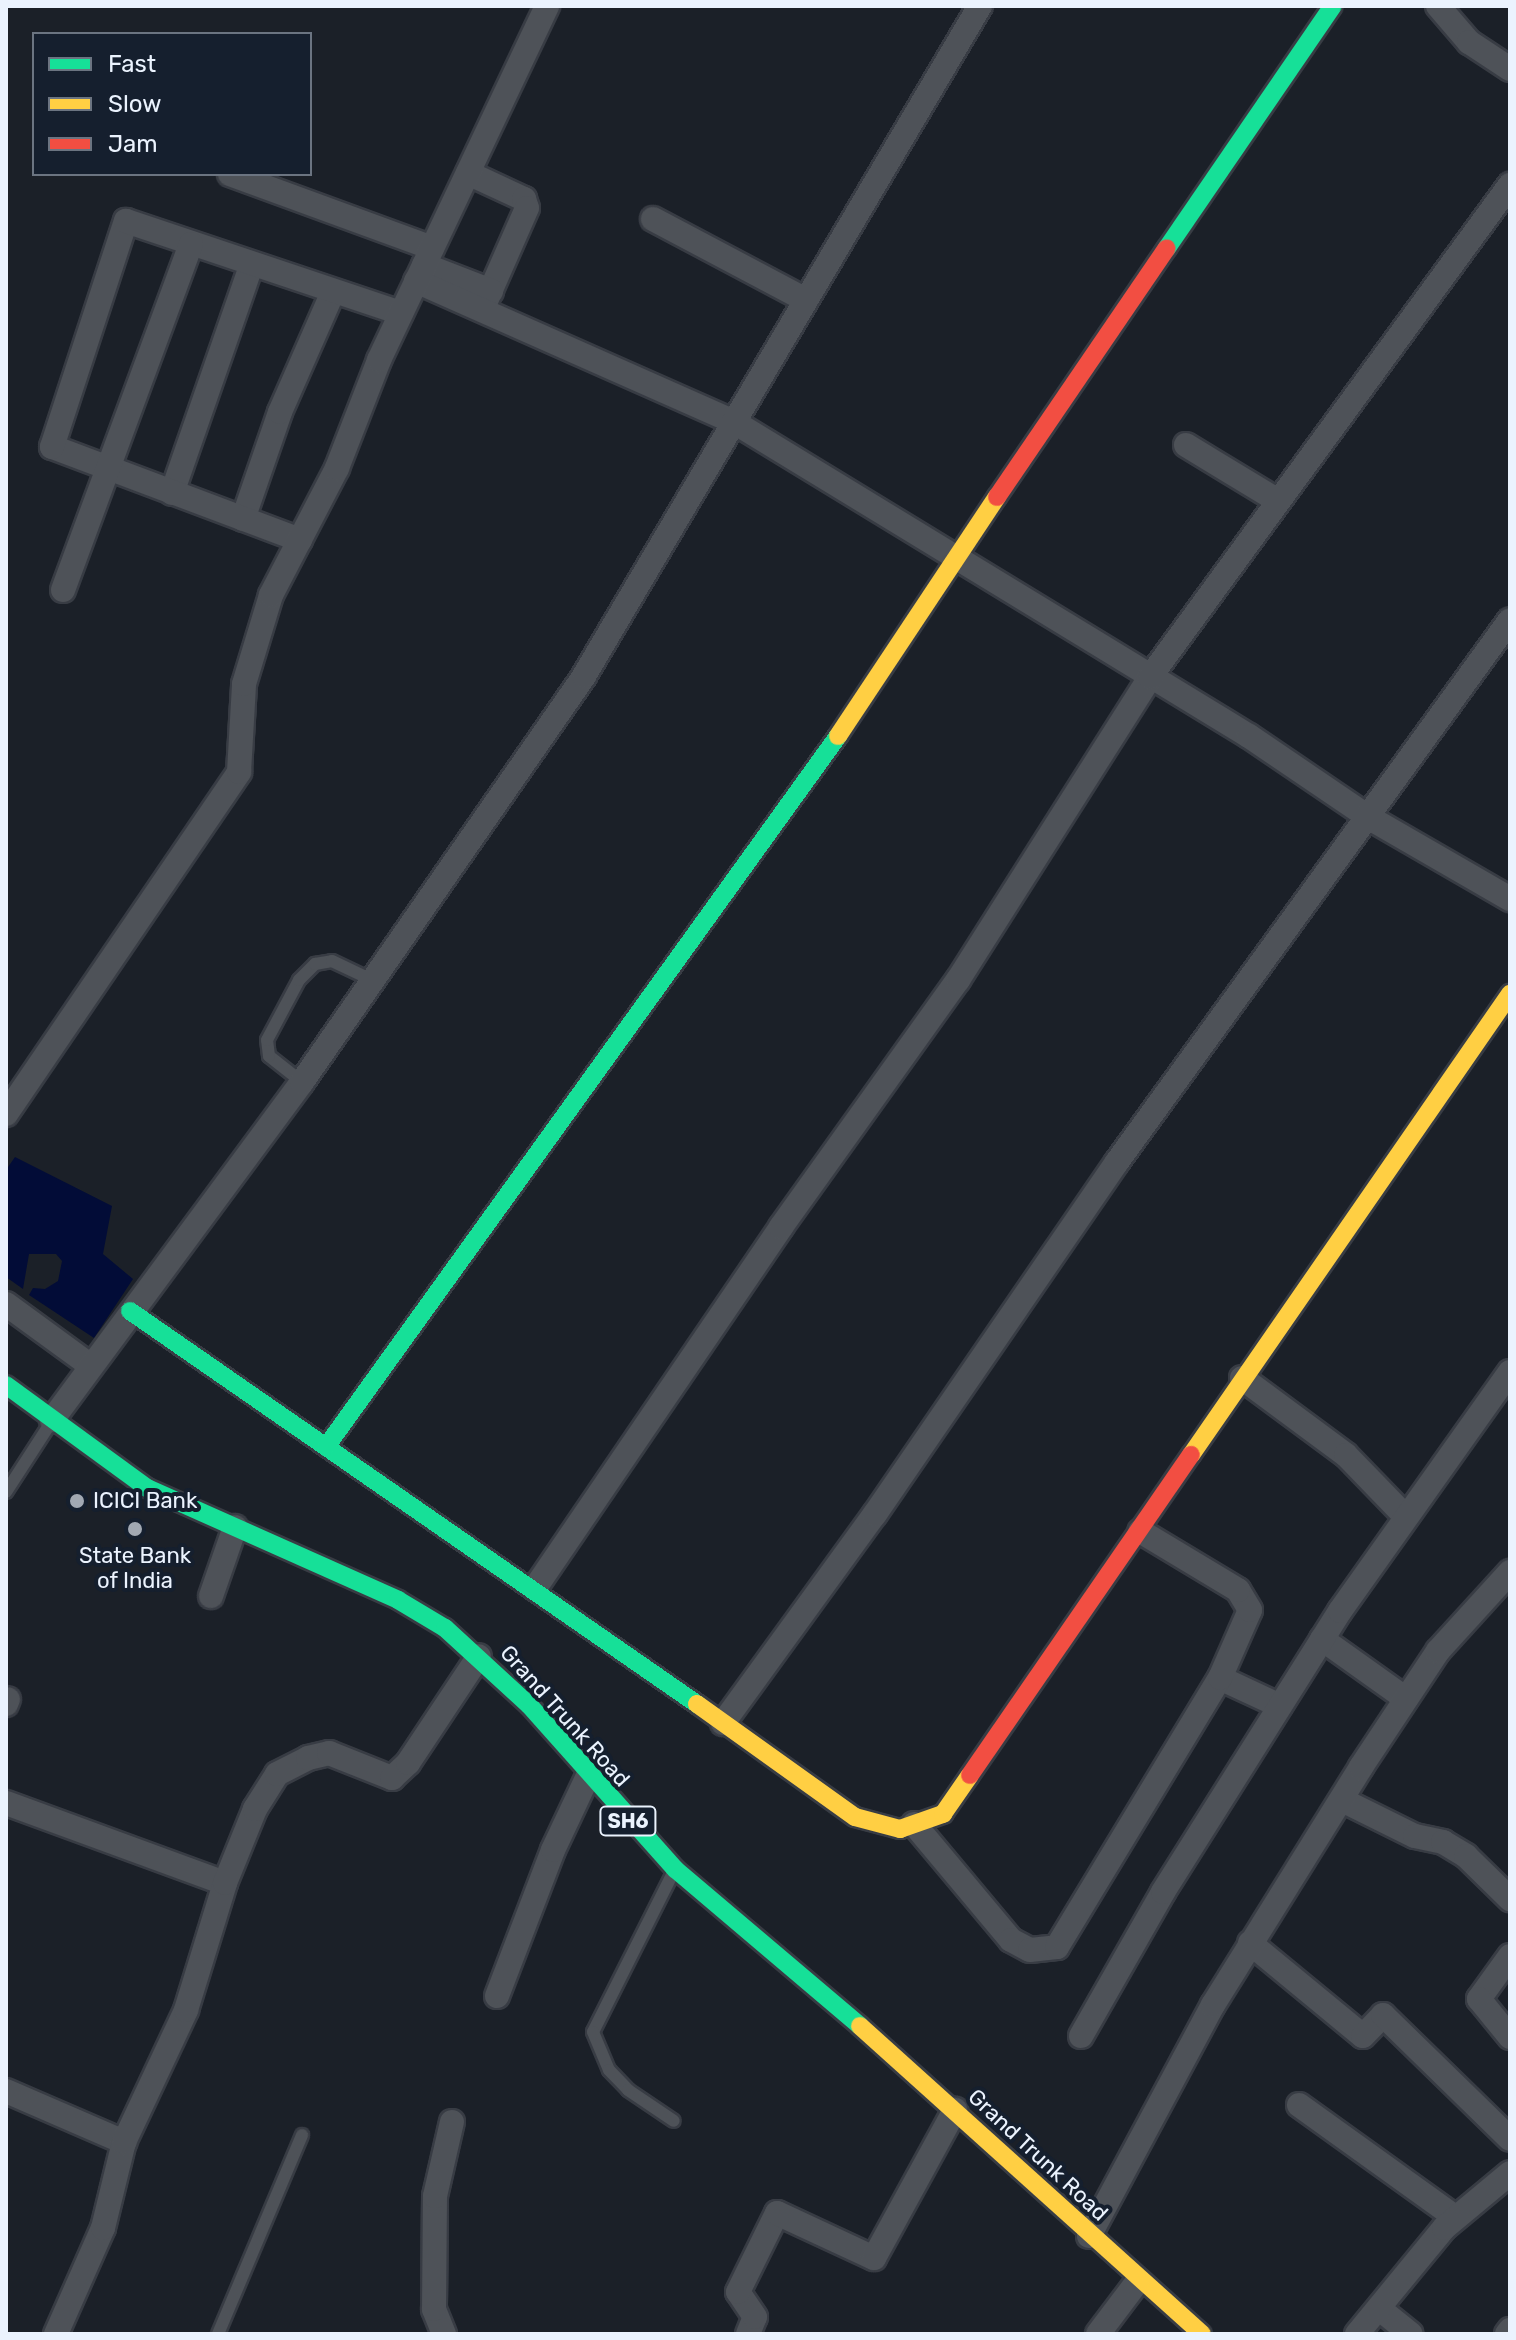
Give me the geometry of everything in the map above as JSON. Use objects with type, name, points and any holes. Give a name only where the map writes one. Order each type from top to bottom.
[{"type":"street","points":[[6,1114],[239,772],[244,684],[271,595],[337,468],[401,313],[547,6]]},
{"type":"street","points":[[52,1420],[302,1082],[584,676],[980,6]]},
{"type":"street","points":[[326,1447],[866,697],[1011,475],[1333,6]]},
{"type":"street","points":[[1438,6],[1469,42],[1510,69]]},
{"type":"street","points":[[468,173],[524,199],[527,208],[487,301]]},
{"type":"street","points":[[234,176],[424,265],[487,301],[734,422],[957,562],[1345,797],[1368,817],[1510,899]]},
{"type":"street","points":[[535,1588],[781,1227],[958,980],[1150,677],[1506,198]]},
{"type":"street","points":[[653,219],[806,300]]},
{"type":"street","points":[[300,540],[52,447],[126,221],[251,266],[401,313]]},
{"type":"street","points":[[63,590],[105,467],[191,244]]},
{"type":"street","points":[[172,493],[251,266]]},
{"type":"street","points":[[243,519],[280,412],[333,292]]},
{"type":"street","points":[[1186,445],[1278,501]]},
{"type":"street","points":[[723,1723],[875,1514],[1117,1162],[1510,620]]},
{"type":"street","points":[[130,1311],[535,1588],[855,1817],[900,1829],[943,1814],[1510,994]]},
{"type":"street","points":[[6,1304],[91,1366]]},
{"type":"street","points":[[1081,2036],[1163,1892],[1322,1639],[1404,1515],[1510,1372]]},
{"type":"street","points":[[1242,1378],[1346,1455],[1404,1515]]},
{"type":"street","name":"Grand Trunk Road","points":[[6,1385],[147,1488],[398,1600],[479,1656],[529,1705],[588,1776],[675,1869],[760,1936],[955,2110],[1138,2281],[1202,2334]]},
{"type":"street","points":[[211,1596],[235,1527]]},
{"type":"street","points":[[914,1824],[1011,1940],[1030,1950],[1057,1947],[1220,1678],[1250,1610],[1238,1590],[1140,1531]]},
{"type":"street","points":[[1089,2236],[1250,1943],[1438,1651],[1510,1572]]},
{"type":"street","points":[[1322,1639],[1406,1699]]},
{"type":"street","points":[[56,2334],[103,2228],[124,2142],[186,2010],[225,1883],[245,1830],[277,1774],[329,1753],[392,1778],[408,1763],[479,1656]]},
{"type":"street","points":[[1220,1678],[1280,1706]]},
{"type":"street","points":[[497,1996],[553,1850],[588,1776]]},
{"type":"street","points":[[1342,1800],[1415,1836],[1443,1842],[1466,1856],[1510,1899]]},
{"type":"street","points":[[6,1803],[225,1883]]},
{"type":"street","points":[[1250,1943],[1363,2036],[1383,2015],[1510,2139]]},
{"type":"street","points":[[1510,1956],[1479,1999],[1510,2037]]},
{"type":"street","points":[[6,2091],[124,2142]]},
{"type":"street","points":[[1299,2105],[1455,2217]]},
{"type":"street","points":[[748,2334],[755,2317],[738,2292],[777,2213],[874,2258],[955,2110]]},
{"type":"street","points":[[444,2334],[434,2309],[435,2196],[452,2122]]},
{"type":"street","points":[[1357,2334],[1381,2310],[1455,2217],[1510,2173]]},
{"type":"street","points":[[1098,2334],[1138,2281]]},
{"type":"street","points":[[1381,2310],[1411,2334]]},
{"type":"lane","points":[[302,1082],[269,1056],[267,1040],[299,980],[315,964],[332,961],[372,980]]},
{"type":"lane","points":[[6,1492],[52,1420]]},
{"type":"lane","points":[[674,2121],[628,2090],[609,2070],[593,2032],[675,1869]]},
{"type":"lane","points":[[218,2334],[302,2135]]},
{"type":"water","points":[[15,1157],[112,1206],[103,1254],[133,1279],[94,1338],[29,1295],[33,1288],[45,1289],[58,1281],[62,1261],[56,1254],[29,1254],[23,1289],[6,1277],[6,1170]]},
{"type":"traffic: fast","points":[[1167,248],[1333,6]]},
{"type":"traffic: fast","points":[[326,1447],[838,736]]},
{"type":"traffic: fast","points":[[130,1311],[697,1704]]},
{"type":"traffic: fast","points":[[6,1385],[147,1488],[398,1600],[445,1628],[529,1705],[675,1869],[860,2026]]},
{"type":"traffic: slow","points":[[838,736],[997,497]]},
{"type":"traffic: slow","points":[[1191,1455],[1510,994]]},
{"type":"traffic: slow","points":[[697,1704],[855,1817],[900,1829],[943,1814],[970,1775]]},
{"type":"traffic: slow","points":[[860,2026],[1202,2334]]},
{"type":"traffic: jam","points":[[997,497],[1167,248]]},
{"type":"traffic: jam","points":[[970,1775],[1191,1455]]},
{"type":"place","name":"ICICI Bank","points":[[77,1501]]},
{"type":"place","name":"State Bank of India","points":[[135,1529]]}]
